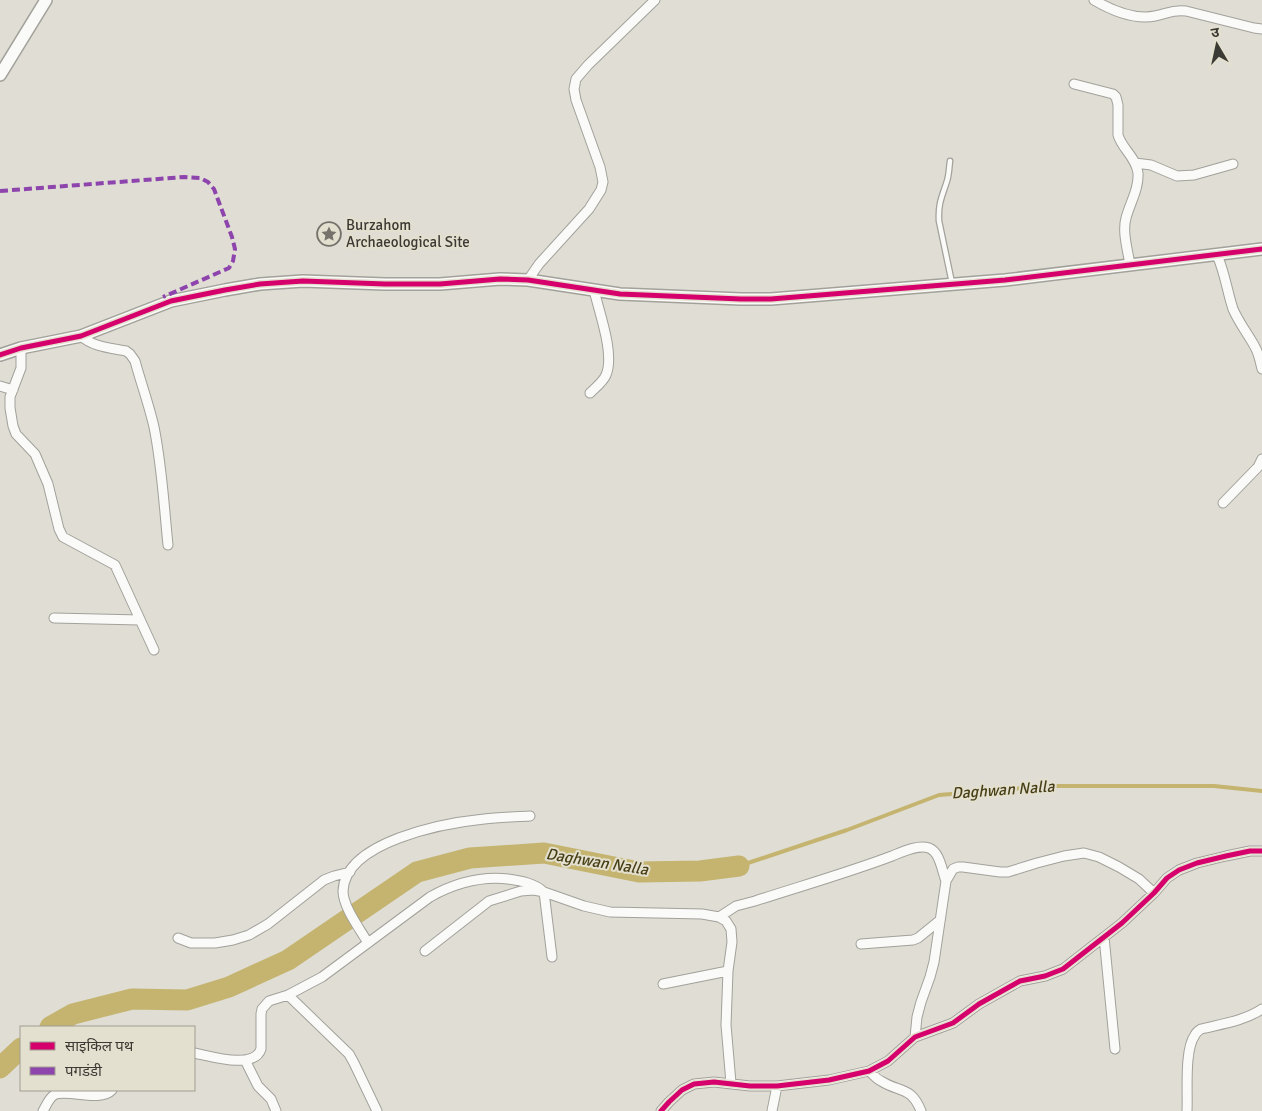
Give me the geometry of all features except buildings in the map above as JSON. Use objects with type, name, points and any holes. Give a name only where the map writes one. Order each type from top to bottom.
[{"type":"street","points":[[0,75],[46,0]]},
{"type":"street","points":[[528,280],[539,264],[589,209],[601,190],[603,182],[600,167],[576,100],[574,89],[576,79],[655,0]]},
{"type":"street","points":[[1094,0],[1124,14],[1155,16],[1178,10],[1262,29]]},
{"type":"street","points":[[1074,84],[1113,94],[1116,97],[1118,105],[1118,135],[1136,163],[1138,173],[1137,185],[1125,220],[1130,265]]},
{"type":"street","points":[[1136,163],[1151,165],[1176,176],[1194,175],[1233,164]]},
{"type":"street","points":[[0,355],[21,348],[81,336],[171,301],[260,284],[302,281],[440,284],[500,279],[528,280],[620,294],[761,299],[1005,280],[1262,249]]},
{"type":"street","points":[[1218,255],[1234,310],[1245,332],[1255,346],[1260,357],[1262,370]]},
{"type":"street","points":[[590,393],[606,376],[609,363],[608,346],[594,290]]},
{"type":"street","points":[[81,336],[94,345],[126,351],[135,361],[154,424],[168,545]]},
{"type":"street","points":[[21,348],[21,368],[10,397],[10,408],[16,434],[35,454],[48,484],[59,529],[63,537],[115,565],[154,650]]},
{"type":"street","points":[[0,386],[13,390]]},
{"type":"street","points":[[1222,503],[1255,471],[1262,459]]},
{"type":"street","points":[[54,618],[140,620]]},
{"type":"street","points":[[368,943],[346,906],[344,898],[344,882],[355,864],[386,843],[414,833],[485,818],[530,816]]},
{"type":"street","points":[[719,917],[740,904],[756,901],[849,872],[918,847],[930,848],[935,852],[946,881]]},
{"type":"street","points":[[661,1111],[682,1090],[694,1084],[714,1082],[750,1086],[777,1086],[829,1080],[869,1071],[888,1061],[915,1037],[953,1024],[979,1004],[1020,981],[1045,976],[1063,968],[1122,923],[1167,878],[1179,870],[1197,863],[1226,856],[1262,851]]},
{"type":"street","points":[[915,1037],[917,1017],[934,962],[946,881],[953,869],[963,867],[1008,872],[1064,856],[1084,853],[1099,857],[1119,867],[1138,879],[1154,893]]},
{"type":"street","points":[[178,938],[191,943],[215,943],[249,936],[268,924],[324,880],[350,872]]},
{"type":"street","points":[[195,1053],[235,1061],[256,1056],[261,1049],[262,1009],[269,1001],[288,996],[322,978],[430,897],[444,889],[468,881],[492,878],[520,881],[538,887],[544,892],[552,957]]},
{"type":"street","points":[[425,951],[490,901],[521,891],[534,890],[544,892],[584,906],[610,912],[702,914],[719,917],[726,921],[731,929],[732,942],[728,971],[726,1025],[732,1083]]},
{"type":"street","points":[[861,944],[913,940],[939,921]]},
{"type":"street","points":[[1104,937],[1115,1050]]},
{"type":"street","points":[[663,984],[728,971]]},
{"type":"street","points":[[288,996],[349,1054],[377,1111]]},
{"type":"street","points":[[1187,1111],[1188,1059],[1191,1042],[1195,1033],[1200,1029],[1244,1018],[1262,1009]]},
{"type":"street","points":[[245,1060],[258,1086],[271,1099],[276,1111]]},
{"type":"street","points":[[869,1071],[882,1082],[914,1097],[921,1111]]},
{"type":"street","points":[[772,1111],[777,1086]]},
{"type":"street","points":[[42,1111],[55,1094],[97,1095],[111,1091]]},
{"type":"lane","points":[[950,161],[949,175],[939,203],[938,212],[952,284]]},
{"type":"waterway","name":"Daghwan Nalla","points":[[739,866],[847,830],[939,795],[1051,786],[1214,786],[1262,791]]},
{"type":"waterway","name":"Daghwan Nalla","points":[[52,1026],[73,1014],[132,999],[187,1000],[229,987],[288,960],[417,872],[470,858],[544,853],[639,872],[700,871],[739,866]]},
{"type":"waterway","name":"Daghwan Nalla","points":[[0,1068],[20,1049]]},
{"type":"marked path","points":[[0,191],[184,177],[200,178],[208,182],[214,189],[232,237],[235,249],[233,261],[229,268],[163,297]]},
{"type":"cycle path","points":[[0,355],[21,348],[81,336],[171,301],[260,284],[303,281],[440,284],[500,279],[528,280],[620,294],[771,299],[1005,280],[1262,249]]},
{"type":"cycle path","points":[[661,1111],[682,1090],[694,1084],[714,1082],[750,1086],[777,1086],[829,1080],[869,1071],[888,1061],[915,1037],[953,1023],[979,1004],[1020,981],[1045,976],[1063,969],[1122,923],[1167,878],[1179,870],[1197,863],[1226,856],[1250,851],[1262,851]]},
{"type":"place","name":"Burzahom Archaeological Site","points":[[329,234]]}]
